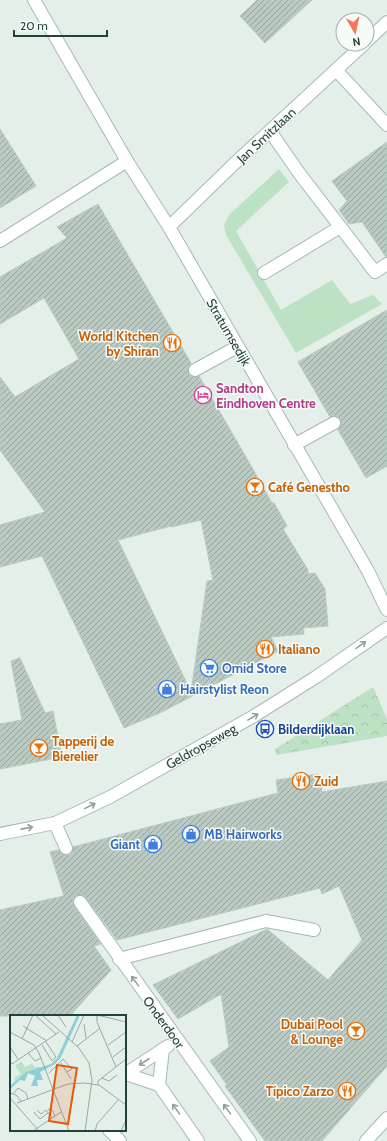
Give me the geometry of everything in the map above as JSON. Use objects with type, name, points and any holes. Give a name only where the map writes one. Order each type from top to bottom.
[{"type":"street","name":"Stratumsedijk","points":[[34,0],[127,161],[169,227],[237,347],[368,571],[387,610]]},
{"type":"street","points":[[375,33],[387,22]]},
{"type":"street","name":"Jan Smitzlaan","points":[[169,227],[355,52]]},
{"type":"street","points":[[336,70],[387,125]]},
{"type":"street","points":[[270,131],[299,173],[375,272],[387,264]]},
{"type":"street","points":[[0,242],[127,161]]},
{"type":"street","points":[[264,273],[340,227]]},
{"type":"street","points":[[195,370],[237,347]]},
{"type":"street","points":[[294,445],[334,423]]},
{"type":"street","name":"Geldropseweg","points":[[0,834],[54,823],[110,797],[254,716],[316,677],[387,628]]},
{"type":"street","points":[[54,823],[66,848]]},
{"type":"street","name":"Onderdoor","points":[[80,902],[250,1141]]},
{"type":"street","points":[[120,959],[266,921],[314,930]]},
{"type":"street","points":[[126,1073],[177,1040]]},
{"type":"street","points":[[159,1085],[164,1049]]},
{"type":"street","points":[[126,1074],[159,1085],[198,1141]]},
{"type":"street","points":[[366,1141],[387,1118]]},
{"type":"street","points":[[110,1131],[120,1141]]},
{"type":"green space","points":[[279,169],[289,182],[236,231],[281,310],[332,280],[350,304],[373,295],[382,304],[296,353],[226,235],[224,225],[230,214]]},
{"type":"green space","points":[[373,687],[387,719],[387,736],[277,755],[275,749]]},
{"type":"building","points":[[257,0],[312,0],[265,43],[240,16]]},
{"type":"building","points":[[0,129],[36,186],[0,208]]},
{"type":"building","points":[[387,142],[386,257],[362,222],[349,224],[339,210],[347,201],[332,181]]},
{"type":"building","points":[[98,204],[191,363],[188,369],[189,374],[194,377],[199,376],[272,503],[274,503],[287,526],[283,529],[308,570],[308,574],[315,573],[325,589],[328,626],[303,628],[304,634],[271,637],[278,651],[162,712],[124,728],[42,556],[0,567],[0,525],[45,512],[0,450],[0,377],[15,397],[79,359],[44,298],[0,324],[0,277],[67,238],[57,227]],"holes":[[[201,520],[213,580],[207,581],[191,692],[118,540]]]},
{"type":"building","points":[[387,310],[387,466],[366,478],[338,430],[341,424],[340,419],[335,416],[330,417],[298,362]]},
{"type":"building","points":[[20,658],[45,713],[53,711],[62,757],[0,769],[0,724],[22,720],[11,661]]},
{"type":"building","points":[[319,774],[322,792],[387,781],[387,1066],[322,1141],[265,1141],[225,1086],[227,1085],[210,1061],[229,1047],[221,994],[178,1019],[153,985],[267,929],[328,980],[362,940],[339,886],[322,894],[320,888],[117,940],[86,898],[83,895],[76,896],[73,899],[74,906],[101,944],[94,946],[111,970],[71,1015],[0,1016],[0,910],[64,896],[50,852],[59,850],[62,854],[69,855],[72,852],[73,847],[278,793],[276,780]]},
{"type":"place","name":"World Kitchen by Shiran","points":[[172,343]]},
{"type":"place","name":"Sandton Eindhoven Centre","points":[[203,395]]},
{"type":"place","name":"Café Genestho","points":[[255,487]]},
{"type":"place","name":"Italiano","points":[[265,649]]},
{"type":"place","name":"Omid Store","points":[[209,668]]},
{"type":"place","name":"Hairstylist Reon","points":[[167,689]]},
{"type":"place","name":"Bilderdijklaan","points":[[265,729]]},
{"type":"place","name":"Tapperij de Bierelier","points":[[39,748]]},
{"type":"place","name":"Zuid","points":[[301,781]]},
{"type":"place","name":"MB Hairworks","points":[[191,834]]},
{"type":"place","name":"Giant","points":[[153,844]]},
{"type":"place","name":"Dubai Pool & Lounge","points":[[356,1031]]},
{"type":"place","name":"Típico Zarzo","points":[[347,1091]]}]
